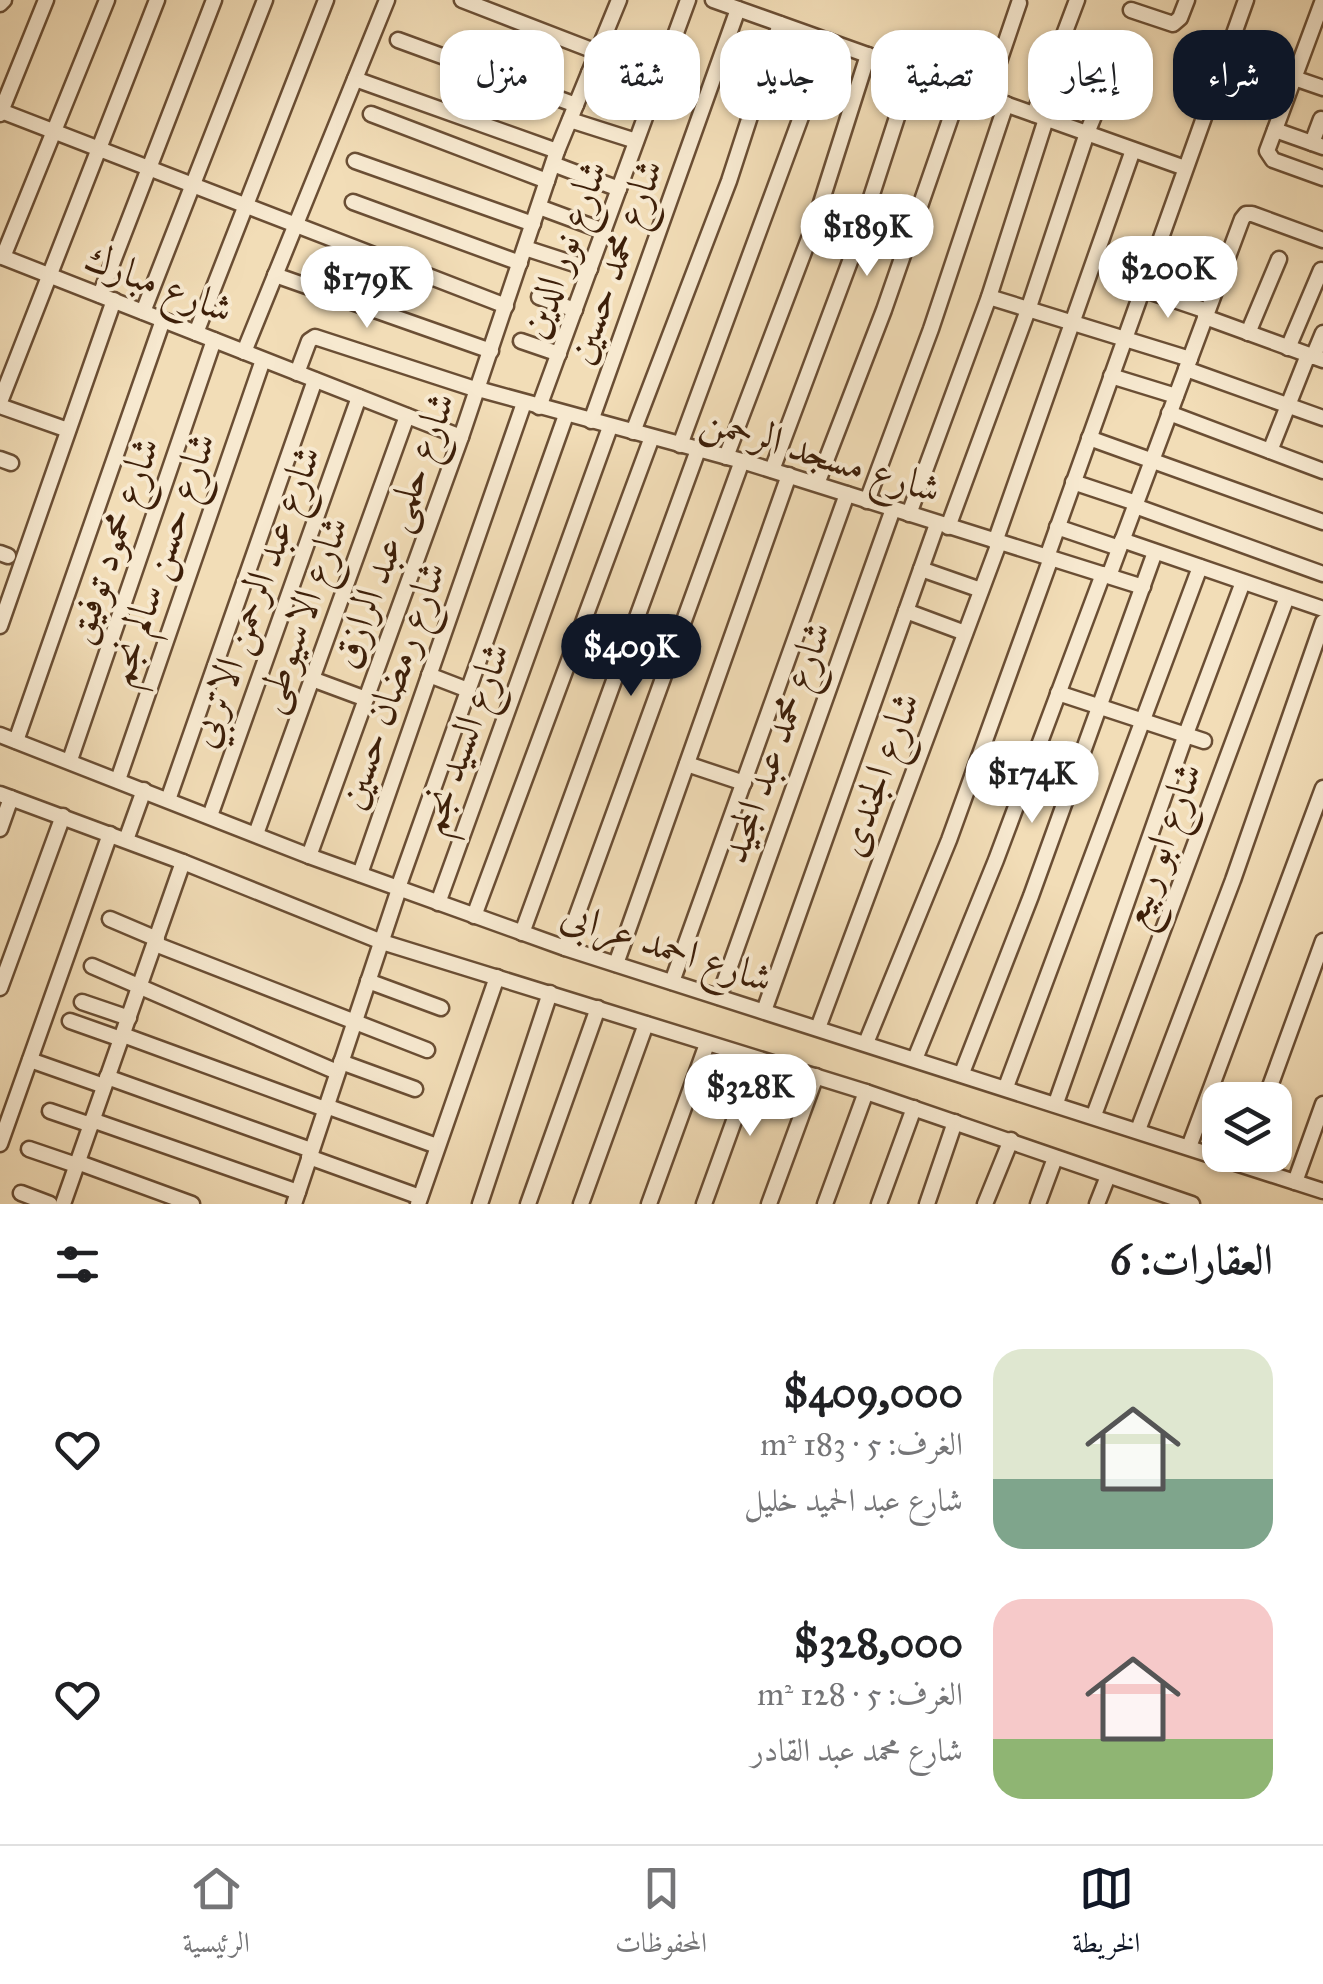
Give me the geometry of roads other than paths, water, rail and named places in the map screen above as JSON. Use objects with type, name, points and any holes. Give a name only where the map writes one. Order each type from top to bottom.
[{"type":"street","points":[[46,0],[1,112],[506,306]]},
{"type":"street","points":[[2,257],[106,0]]},
{"type":"street","points":[[68,430],[0,404],[157,0]]},
{"type":"street","points":[[0,626],[68,430],[149,168],[214,0]]},
{"type":"street","points":[[143,312],[265,0]]},
{"type":"street","points":[[196,333],[326,0]]},
{"type":"street","points":[[244,352],[387,0]]},
{"type":"street","points":[[462,0],[584,47]]},
{"type":"street","name":"شارع حلمى عبد الرازق","points":[[606,30],[618,0]]},
{"type":"street","name":"شارع نور الدين","points":[[677,30],[688,0]]},
{"type":"street","points":[[713,0],[797,30]]},
{"type":"street","points":[[1067,30],[1077,0]]},
{"type":"street","points":[[1131,10],[1172,24],[1180,18],[1187,0]]},
{"type":"street","points":[[866,1043],[949,840],[1246,0]]},
{"type":"street","points":[[1295,75],[1323,0]]},
{"type":"street","points":[[1008,34],[1019,2]]},
{"type":"street","name":"شارع محمد حسين","points":[[591,422],[738,9]]},
{"type":"street","points":[[633,432],[729,181],[780,24]]},
{"type":"street","points":[[398,40],[576,104]]},
{"type":"street","points":[[851,49],[871,56]]},
{"type":"street","points":[[726,457],[813,228],[868,55]]},
{"type":"street","points":[[1295,78],[1323,87]]},
{"type":"street","points":[[355,79],[555,157],[619,189]]},
{"type":"street","name":"شارع حلمى عبد الرازق","points":[[309,856],[478,389],[555,157],[584,85]]},
{"type":"street","points":[[371,114],[547,181]]},
{"type":"street","points":[[1275,130],[1318,145],[1321,119]]},
{"type":"street","points":[[570,120],[636,141]]},
{"type":"street","name":"شارع نور الدين","points":[[540,408],[644,120]]},
{"type":"street","points":[[680,445],[799,120]]},
{"type":"street","points":[[772,470],[852,256],[896,120]]},
{"type":"street","points":[[817,484],[884,310],[950,120]]},
{"type":"street","points":[[867,500],[931,329],[1001,120]]},
{"type":"street","points":[[909,514],[989,296],[1039,120]]},
{"type":"street","points":[[1051,120],[1185,168]]},
{"type":"street","points":[[764,1011],[921,568],[943,525],[1028,310],[1092,120]]},
{"type":"street","points":[[1279,120],[1267,151],[1273,160],[1323,178]]},
{"type":"street","name":"شارع الجندى","points":[[818,1028],[981,590],[1133,150]]},
{"type":"street","points":[[355,160],[533,224]]},
{"type":"street","points":[[353,202],[520,263]]},
{"type":"street","points":[[539,207],[604,232]]},
{"type":"street","points":[[915,1058],[996,860],[1058,693],[1121,544],[1242,219],[1252,214],[1323,240]]},
{"type":"street","points":[[525,248],[590,269]]},
{"type":"street","name":"شارع مبارك","points":[[2,257],[461,437]]},
{"type":"street","points":[[1248,333],[1279,259]]},
{"type":"street","points":[[1288,348],[1321,270]]},
{"type":"street","points":[[276,275],[491,351]]},
{"type":"street","points":[[1142,290],[1315,357]]},
{"type":"street","points":[[989,296],[1124,340],[1323,418]]},
{"type":"street","points":[[538,298],[575,310]]},
{"type":"street","points":[[16,741],[163,320]]},
{"type":"street","points":[[1270,451],[1323,333]]},
{"type":"street","name":"شارع مسجد الرحمن","points":[[297,372],[308,341],[314,337],[540,408],[790,475],[1142,587]]},
{"type":"street","name":"شارع محمود توفيق","points":[[70,760],[214,340]]},
{"type":"street","points":[[521,341],[559,354]]},
{"type":"street","name":"شارع حسن سالم نجم","points":[[118,780],[264,360]]},
{"type":"street","points":[[1111,376],[1176,396]]},
{"type":"street","points":[[168,800],[315,380]]},
{"type":"street","name":"شارع عبد الرحمن الاتربي","points":[[210,816],[359,397]]},
{"type":"street","name":"شارع رمضان حسين","points":[[360,874],[524,403]]},
{"type":"street","points":[[1170,413],[1323,471]]},
{"type":"street","points":[[50,1111],[91,1122],[296,1201],[398,888],[566,415]]},
{"type":"street","name":"شارع الاسيوطى","points":[[256,834],[407,416]]},
{"type":"street","name":"شارع السيد نجم","points":[[438,903],[610,426]]},
{"type":"street","points":[[474,916],[652,438]]},
{"type":"street","points":[[1089,438],[1323,522]]},
{"type":"street","points":[[522,933],[698,450]]},
{"type":"street","points":[[565,948],[742,461]]},
{"type":"street","points":[[616,964],[790,475]]},
{"type":"street","points":[[1073,482],[1323,574]]},
{"type":"street","points":[[672,982],[847,494]]},
{"type":"street","name":"شارع محمد عبد المجيد","points":[[719,997],[893,509]]},
{"type":"street","points":[[1057,528],[1156,552],[1323,609]]},
{"type":"street","points":[[962,1074],[1156,552]]},
{"type":"street","points":[[1006,1087],[1200,567]]},
{"type":"street","points":[[921,568],[981,590]]},
{"type":"street","points":[[1056,1103],[1243,582]]},
{"type":"street","name":"شارع ابو ربيع","points":[[1094,1116],[1287,597]]},
{"type":"street","points":[[906,611],[965,633]]},
{"type":"street","points":[[1138,1130],[1233,880],[1323,622]]},
{"type":"street","points":[[429,675],[468,690]]},
{"type":"street","points":[[312,678],[366,699]]},
{"type":"street","points":[[1058,693],[1204,741]]},
{"type":"street","name":"شارع احمد عرابى","points":[[0,735],[309,856],[565,948],[1202,1150]]},
{"type":"street","points":[[687,764],[744,783]]},
{"type":"street","points":[[1189,1147],[1323,788]]},
{"type":"street","points":[[126,840],[144,790]]},
{"type":"street","points":[[0,829],[5,796]]},
{"type":"street","name":"شارع احمد عرابى","points":[[5,796],[382,942],[866,1092],[1108,1176],[1157,1199],[1192,1204]]},
{"type":"street","points":[[0,988],[64,816]]},
{"type":"street","points":[[0,1144],[110,834]]},
{"type":"street","points":[[63,1204],[183,862]]},
{"type":"street","points":[[110,919],[427,1050]]},
{"type":"street","points":[[1272,1082],[1323,941]]},
{"type":"street","points":[[92,966],[339,1067],[415,1089]]},
{"type":"street","points":[[30,1060],[106,1082],[310,1154],[419,1201],[497,977]]},
{"type":"street","points":[[368,981],[441,1008]]},
{"type":"street","points":[[480,1204],[550,994]]},
{"type":"street","points":[[82,1002],[129,1018]]},
{"type":"street","points":[[528,1204],[598,1008]]},
{"type":"street","points":[[70,1021],[438,1146]]},
{"type":"street","points":[[581,1204],[646,1024]]},
{"type":"street","points":[[649,1204],[706,1044]]},
{"type":"street","points":[[704,1204],[756,1060]]},
{"type":"street","points":[[770,1204],[816,1076]]},
{"type":"street","points":[[825,1204],[866,1092]]},
{"type":"street","points":[[1295,1182],[1323,1104]]},
{"type":"street","points":[[880,1204],[914,1108]]},
{"type":"street","points":[[927,1204],[955,1122]]},
{"type":"street","points":[[985,1204],[1010,1140]]},
{"type":"street","points":[[28,1149],[192,1204]]},
{"type":"street","points":[[1038,1204],[1056,1158]]},
{"type":"street","name":"شارع احمد عرابى","points":[[1271,1172],[1323,1191]]},
{"type":"street","points":[[1097,1204],[1108,1176]]},
{"type":"street","points":[[20,1194],[50,1204]]}]
